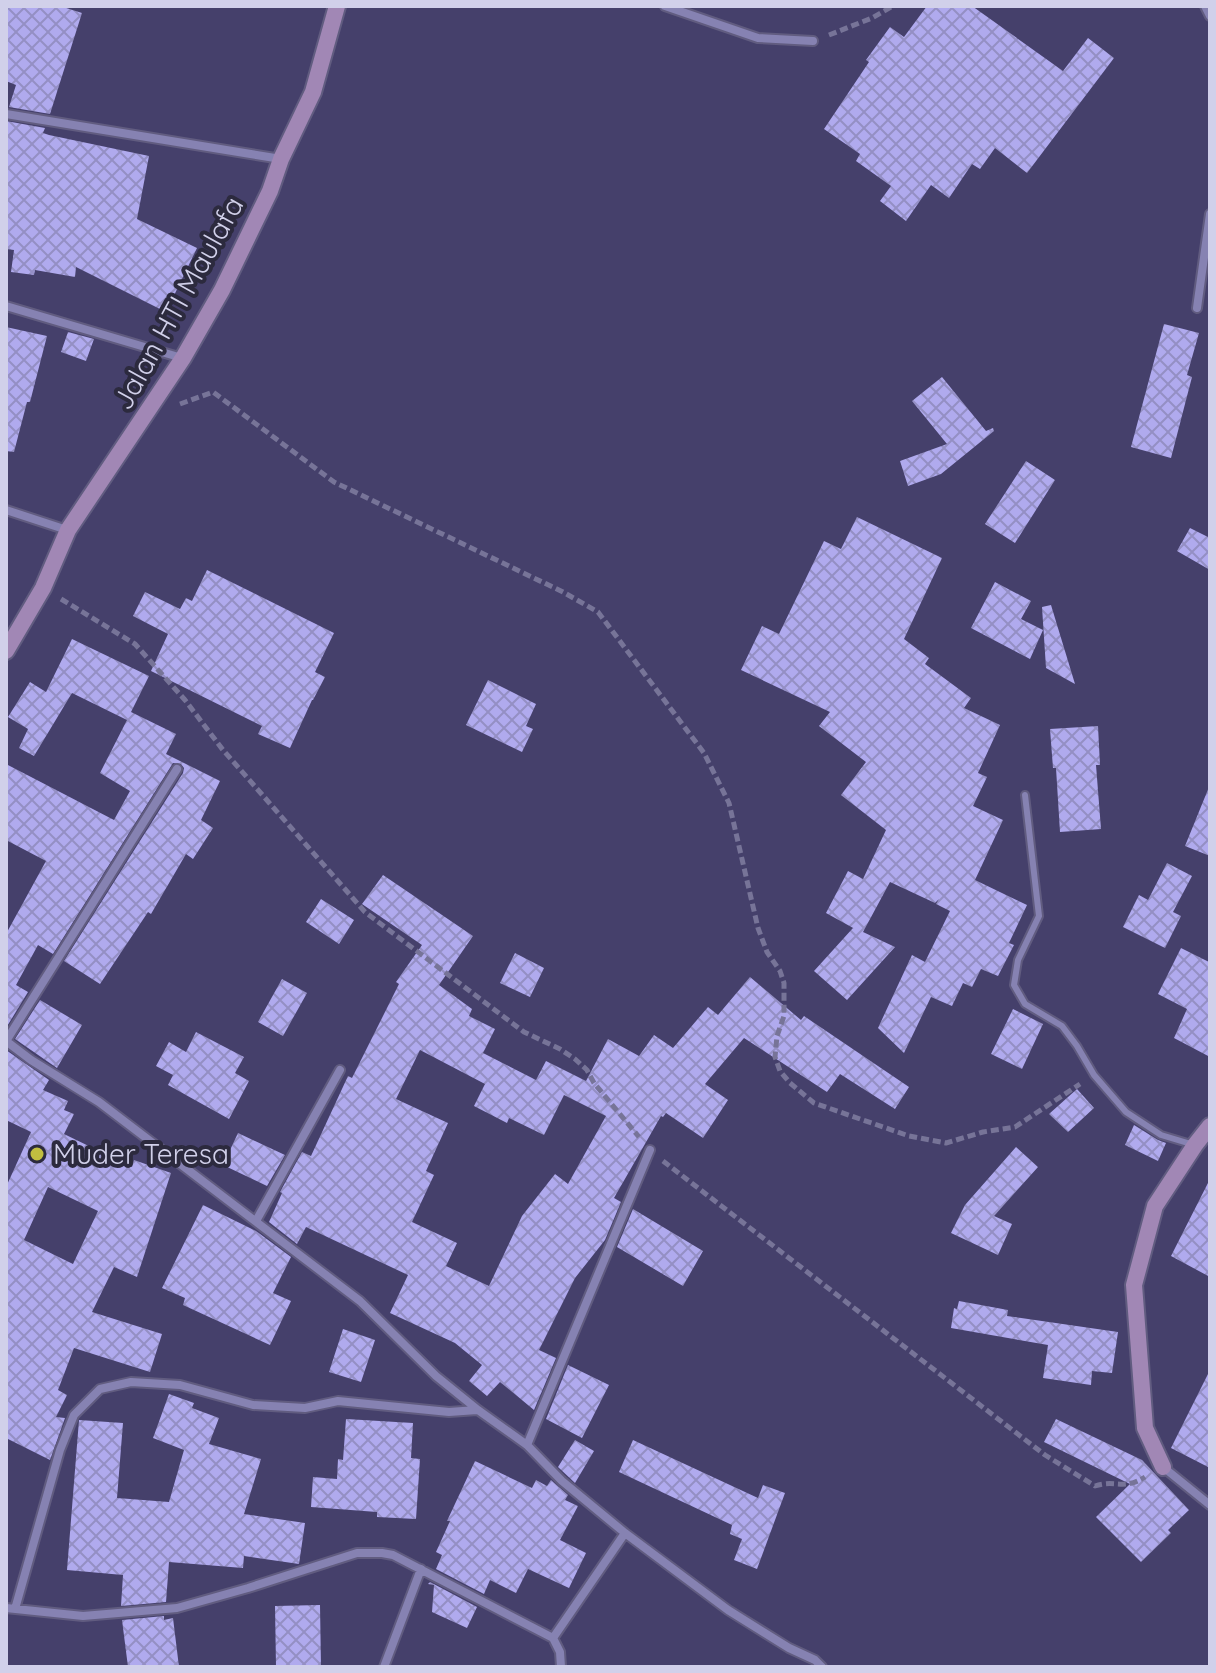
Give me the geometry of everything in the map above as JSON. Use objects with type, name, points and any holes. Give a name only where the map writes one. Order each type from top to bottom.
[{"type":"street","name":"Jalan HTI Maulafa","points":[[6,651],[43,588],[68,530],[183,358],[222,290],[313,92],[337,6]]},
{"type":"street","points":[[665,6],[758,38],[813,41]]},
{"type":"street","points":[[1205,6],[1210,16]]},
{"type":"street","points":[[6,114],[281,159]]},
{"type":"street","points":[[1197,308],[1210,214]]},
{"type":"street","points":[[6,306],[183,358]]},
{"type":"street","points":[[6,510],[68,530]]},
{"type":"street","points":[[177,769],[6,1041],[99,1102],[360,1301],[436,1376],[527,1445],[562,1481],[625,1533],[728,1610],[822,1667]]},
{"type":"street","points":[[256,1221],[340,1070]]},
{"type":"street","points":[[1210,1126],[1155,1206],[1134,1285],[1145,1428],[1163,1467],[1210,1505]]},
{"type":"street","points":[[527,1445],[650,1150]]},
{"type":"street","points":[[478,1410],[449,1412],[338,1401],[305,1408],[253,1405],[180,1385],[131,1382],[100,1389],[74,1415],[60,1450],[11,1609],[83,1616],[177,1608],[357,1553],[382,1553],[393,1555],[553,1638],[560,1652],[561,1667]]},
{"type":"street","points":[[553,1638],[625,1533]]},
{"type":"street","points":[[384,1667],[421,1569]]},
{"type":"lane","points":[[1025,795],[1039,916],[1018,960],[1014,985],[1025,1004],[1062,1026],[1094,1075],[1126,1112],[1161,1135],[1195,1145]]},
{"type":"path","points":[[813,41],[872,18],[893,6]]},
{"type":"path","points":[[213,392],[334,482],[563,592],[598,612],[704,753],[729,803],[758,928],[784,983],[784,1016],[777,1036],[775,1057],[780,1071],[790,1083],[814,1103],[909,1136],[946,1143],[1015,1127],[1094,1075]]},
{"type":"path","points":[[43,588],[135,644],[365,912],[524,1032],[575,1059],[650,1150],[1045,1455],[1095,1486],[1104,1483],[1127,1486],[1163,1467]]},
{"type":"building","points":[[6,6],[60,6],[82,13],[50,114],[9,107],[16,85],[6,81]]},
{"type":"building","points":[[927,6],[972,6],[1063,71],[1088,38],[1114,58],[1027,173],[995,148],[980,169],[972,164],[949,198],[931,185],[906,221],[880,201],[891,186],[856,161],[860,154],[824,129],[890,27],[904,37]]},
{"type":"building","points":[[6,121],[45,128],[43,133],[49,135],[149,156],[137,219],[197,248],[166,312],[76,267],[75,277],[35,270],[34,275],[11,272],[14,250],[6,249]]},
{"type":"building","points":[[1164,324],[1199,333],[1187,375],[1192,377],[1171,458],[1131,447]]},
{"type":"building","points":[[6,327],[47,336],[14,452],[6,451]]},
{"type":"building","points":[[68,332],[94,339],[86,361],[61,352]]},
{"type":"building","points":[[942,377],[986,431],[993,428],[994,431],[941,474],[908,486],[900,461],[947,444],[912,401]]},
{"type":"building","points":[[1026,461],[1055,480],[1015,543],[985,524]]},
{"type":"building","points":[[857,517],[942,558],[904,639],[929,658],[925,664],[971,698],[964,708],[1000,725],[978,773],[987,777],[973,806],[1003,820],[975,880],[1027,905],[1009,943],[1014,945],[998,976],[981,969],[972,987],[963,983],[952,1006],[931,997],[904,1053],[878,1028],[912,955],[925,962],[950,911],[936,904],[939,899],[935,903],[890,882],[863,932],[895,947],[847,1000],[814,971],[855,929],[826,913],[848,871],[863,879],[886,830],[841,795],[866,762],[819,726],[830,712],[741,670],[762,626],[779,634],[824,541],[841,549]]},
{"type":"building","points":[[1190,528],[1210,538],[1210,570],[1177,551]]},
{"type":"building","points":[[207,570],[334,633],[315,672],[325,677],[290,748],[258,734],[262,726],[151,671],[168,634],[133,616],[145,592],[180,609],[186,598],[192,601]]},
{"type":"building","points":[[995,582],[1031,601],[1021,619],[1043,630],[1030,659],[971,628]]},
{"type":"building","points":[[1051,605],[1075,684],[1046,668],[1042,607]]},
{"type":"building","points":[[72,639],[149,676],[131,712],[176,734],[166,754],[220,781],[201,820],[213,828],[193,859],[186,854],[151,914],[148,912],[100,984],[64,961],[183,773],[181,764],[173,763],[53,954],[38,945],[16,985],[28,992],[6,1028],[6,934],[46,861],[6,840],[6,764],[114,820],[130,791],[100,773],[127,720],[72,693],[34,756],[19,748],[28,729],[8,717],[30,682],[46,692]]},
{"type":"building","points":[[488,680],[536,704],[526,726],[533,729],[522,752],[466,725]]},
{"type":"building","points":[[1098,726],[1100,765],[1096,765],[1101,829],[1060,832],[1050,729]]},
{"type":"building","points":[[1210,787],[1210,856],[1185,846]]},
{"type":"building","points":[[1167,863],[1192,876],[1173,912],[1181,916],[1165,948],[1123,927],[1139,895],[1148,900]]},
{"type":"building","points":[[383,875],[473,936],[439,985],[472,1009],[469,1016],[495,1029],[483,1053],[536,1080],[546,1061],[586,1081],[608,1039],[639,1056],[654,1035],[673,1048],[708,1007],[718,1015],[750,977],[801,1020],[804,1016],[909,1087],[895,1109],[840,1074],[827,1092],[744,1038],[705,1084],[728,1100],[703,1138],[666,1113],[661,1116],[614,1198],[621,1202],[605,1240],[575,1278],[539,1350],[556,1358],[534,1410],[500,1382],[487,1396],[469,1381],[482,1365],[455,1343],[390,1313],[408,1275],[306,1227],[297,1244],[269,1222],[280,1192],[302,1152],[311,1156],[348,1076],[352,1078],[399,984],[396,982],[422,945],[362,904]],"holes":[[[420,1050],[485,1084],[474,1106],[507,1123],[509,1118],[544,1135],[564,1095],[606,1116],[568,1184],[555,1174],[522,1216],[489,1286],[446,1266],[457,1243],[412,1222],[434,1175],[426,1171],[448,1123],[396,1099]]]},
{"type":"building","points":[[321,899],[354,920],[339,944],[306,922]]},
{"type":"building","points":[[1181,948],[1210,961],[1210,1057],[1174,1038],[1187,1009],[1158,994]]},
{"type":"building","points":[[515,953],[544,968],[530,997],[500,983]]},
{"type":"building","points":[[282,979],[307,993],[283,1036],[258,1022]]},
{"type":"building","points":[[40,1000],[82,1025],[57,1068],[15,1039]]},
{"type":"building","points":[[1013,1009],[1043,1024],[1022,1069],[991,1054]]},
{"type":"building","points":[[196,1032],[244,1057],[235,1073],[249,1081],[229,1119],[168,1085],[173,1075],[156,1066],[169,1042],[186,1052]]},
{"type":"building","points":[[6,1050],[49,1080],[43,1090],[68,1101],[64,1110],[74,1114],[64,1134],[132,1167],[134,1160],[171,1173],[137,1277],[114,1267],[92,1312],[162,1334],[150,1372],[74,1348],[58,1390],[67,1395],[56,1417],[65,1418],[50,1460],[6,1438],[6,1187],[31,1132],[6,1120]],"holes":[[[48,1187],[98,1211],[73,1264],[24,1240]]]},
{"type":"building","points":[[1077,1089],[1094,1108],[1068,1132],[1049,1114]]},
{"type":"building","points":[[1134,1125],[1166,1143],[1158,1161],[1125,1145]]},
{"type":"building","points":[[238,1133],[285,1155],[267,1186],[223,1165]]},
{"type":"building","points":[[1016,1147],[1038,1167],[994,1216],[1012,1224],[998,1255],[951,1233],[965,1205]]},
{"type":"building","points":[[1210,1179],[1210,1277],[1171,1256]]},
{"type":"building","points":[[203,1205],[256,1231],[291,1257],[273,1293],[291,1301],[270,1345],[183,1305],[185,1298],[162,1288]]},
{"type":"building","points":[[633,1209],[703,1251],[683,1286],[617,1247]]},
{"type":"building","points":[[959,1301],[1008,1310],[1007,1316],[1118,1332],[1112,1373],[1092,1371],[1091,1385],[1043,1378],[1048,1345],[951,1328],[954,1308],[957,1309]]},
{"type":"building","points":[[343,1329],[375,1340],[361,1382],[329,1372]]},
{"type":"building","points":[[568,1365],[609,1385],[582,1438],[546,1419]]},
{"type":"building","points":[[1210,1370],[1210,1468],[1171,1448]]},
{"type":"building","points":[[169,1394],[194,1403],[192,1408],[219,1418],[209,1444],[261,1459],[244,1514],[305,1523],[299,1564],[244,1556],[243,1568],[169,1562],[166,1602],[121,1606],[123,1575],[67,1570],[79,1420],[123,1423],[117,1498],[169,1502],[184,1450],[153,1438]]},
{"type":"building","points":[[346,1419],[413,1423],[411,1458],[420,1459],[416,1519],[377,1517],[377,1512],[311,1507],[313,1477],[337,1479],[338,1459],[343,1460]]},
{"type":"building","points":[[1056,1419],[1142,1460],[1189,1510],[1141,1562],[1096,1517],[1130,1484],[1044,1442]]},
{"type":"building","points":[[575,1440],[594,1451],[575,1483],[558,1467]]},
{"type":"building","points":[[633,1440],[758,1498],[763,1485],[785,1493],[757,1569],[734,1560],[742,1539],[730,1534],[732,1525],[619,1472]]},
{"type":"building","points":[[475,1461],[532,1488],[536,1480],[547,1486],[551,1480],[568,1495],[565,1500],[578,1506],[560,1540],[586,1553],[569,1588],[528,1569],[516,1593],[490,1580],[484,1594],[436,1569],[442,1555],[436,1552],[450,1521],[447,1521]]},
{"type":"building","points":[[430,1582],[477,1607],[467,1628],[432,1612],[434,1585],[428,1584]]},
{"type":"building","points":[[320,1605],[321,1667],[276,1667],[275,1606]]},
{"type":"building","points":[[164,1616],[164,1620],[173,1618],[179,1667],[128,1667],[122,1620]]},
{"type":"place","name":"Muder Teresa","points":[[37,1154]]}]
